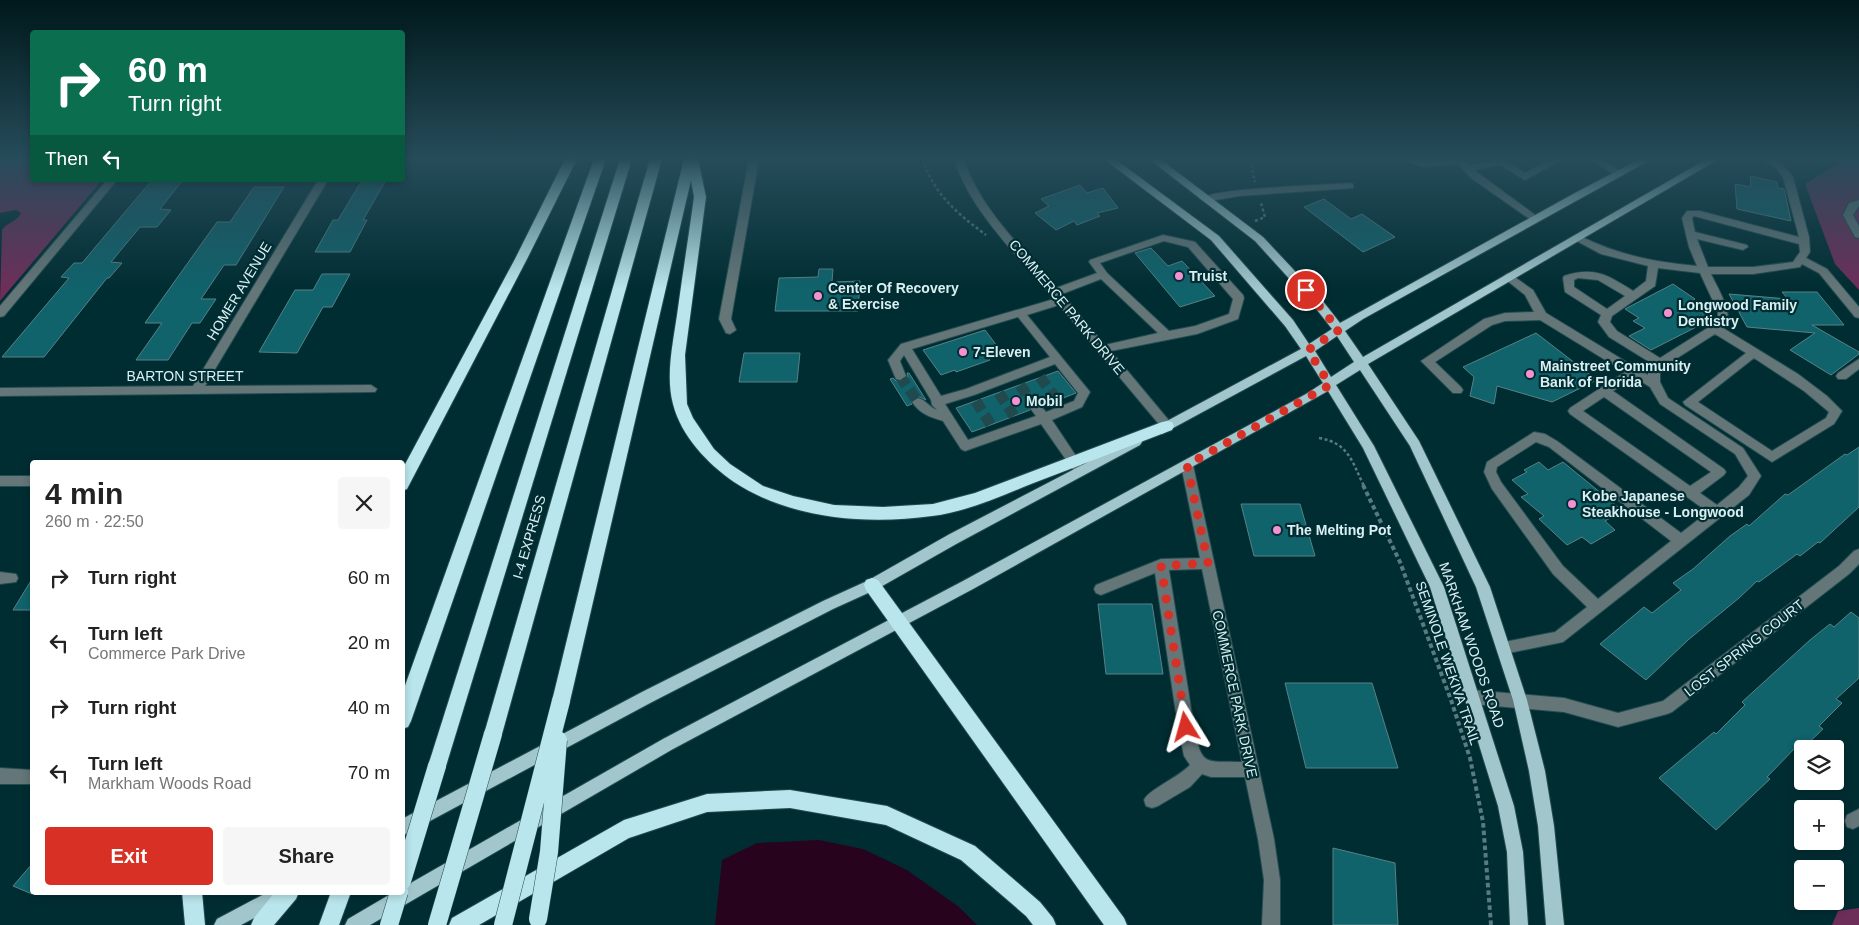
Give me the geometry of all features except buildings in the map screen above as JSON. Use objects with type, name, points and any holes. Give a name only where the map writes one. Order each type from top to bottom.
[{"type":"highway","points":[[405,479],[549,202]]},
{"type":"highway","points":[[405,712],[585,202]]},
{"type":"highway","name":"I-4 EXPRESS","points":[[405,870],[613,202]]},
{"type":"highway","name":"I-4 EXPRESS","points":[[437,925],[494,734],[644,202]]},
{"type":"highway","points":[[503,925],[561,702],[681,202]]},
{"type":"highway","points":[[699,202],[678,355],[678,388],[686,420],[709,453],[725,468],[758,490],[792,502],[834,511],[884,513],[932,510],[954,506],[1078,466],[1167,426]]},
{"type":"highway","points":[[872,585],[1026,802],[1117,925]]},
{"type":"highway","points":[[537,922],[551,834],[561,702]]},
{"type":"highway","points":[[459,925],[624,830],[707,803],[790,799],[887,816],[968,853],[1033,909],[1046,925]]},
{"type":"highway","points":[[192,895],[195,925]]},
{"type":"highway","points":[[261,925],[286,895]]},
{"type":"highway","points":[[329,925],[340,895]]},
{"type":"highway","points":[[389,925],[398,895]]},
{"type":"main road","name":"MARKHAM WOODS ROAD","points":[[1167,202],[1215,238],[1282,314],[1308,350],[1368,446],[1437,587],[1506,806],[1515,852],[1519,925]]},
{"type":"main road","name":"MARKHAM WOODS ROAD","points":[[1210,202],[1243,225],[1259,239],[1318,303],[1339,330],[1415,444],[1483,587],[1520,700],[1537,771],[1546,826],[1555,925]]},
{"type":"main road","points":[[1167,426],[1308,350],[1359,316],[1566,202]]},
{"type":"main road","points":[[354,925],[668,744],[899,622],[1330,385],[1384,348],[1639,202]]},
{"type":"main road","points":[[405,826],[647,697],[828,605],[872,585],[1078,466]]},
{"type":"main road","points":[[223,925],[278,895]]},
{"type":"street","points":[[0,313],[93,202]]},
{"type":"street","name":"HOMER AVENUE","points":[[196,391],[311,202]]},
{"type":"street","points":[[730,330],[725,319],[746,202]]},
{"type":"street","name":"COMMERCE PARK DRIVE","points":[[979,202],[1167,426]]},
{"type":"street","points":[[1511,202],[1534,219]]},
{"type":"street","points":[[1576,238],[1613,255],[1654,263],[1704,269],[1754,271],[1780,269],[1796,265],[1804,252],[1804,242],[1794,202]]},
{"type":"street","points":[[1859,202],[1853,205],[1848,215],[1859,236]]},
{"type":"street","points":[[1504,648],[1558,638],[1744,491],[1755,476],[1739,451],[1664,401],[1656,385],[1654,367],[1722,324],[1723,312],[1694,247],[1687,218],[1691,213],[1700,214],[1804,242]]},
{"type":"street","points":[[1691,234],[1743,247]]},
{"type":"street","points":[[1103,349],[1197,330],[1234,316],[1239,298],[1191,244],[1163,238],[1094,262],[1103,275],[1167,335]]},
{"type":"street","points":[[1800,259],[1823,271],[1859,314]]},
{"type":"street","points":[[1654,263],[1651,283],[1608,314],[1604,322],[1614,334],[1660,363]]},
{"type":"street","points":[[1608,314],[1569,289],[1568,278],[1581,273],[1597,275],[1632,295]]},
{"type":"street","points":[[900,376],[894,360],[905,347],[1020,313],[1103,275]]},
{"type":"street","points":[[1509,277],[1529,293],[1542,316],[1656,385]]},
{"type":"street","points":[[905,347],[936,402],[964,446],[994,430],[1060,405],[1078,404],[1084,392],[1020,313]]},
{"type":"street","points":[[1458,390],[1427,361],[1488,322],[1505,317],[1542,316]]},
{"type":"street","points":[[1716,329],[1817,394],[1836,411],[1830,421],[1772,457],[1689,402],[1753,353]]},
{"type":"street","points":[[936,402],[973,396],[1036,373],[1058,359]]},
{"type":"street","points":[[1842,376],[1859,363]]},
{"type":"street","points":[[1634,372],[1574,411],[1718,512]]},
{"type":"street","name":"BARTON STREET","points":[[0,392],[371,389]]},
{"type":"street","points":[[1604,391],[1720,472],[1690,493]]},
{"type":"street","points":[[918,402],[928,411],[946,417]]},
{"type":"street","points":[[1040,413],[1078,466]]},
{"type":"street","points":[[1597,608],[1558,570],[1496,485],[1490,472],[1490,465],[1534,438],[1541,438],[1553,444],[1681,541]]},
{"type":"street","name":"COMMERCE PARK DRIVE","points":[[1187,465],[1252,770],[1272,880],[1271,925]]},
{"type":"street","points":[[0,481],[30,481]]},
{"type":"street","name":"LOST SPRING COURT","points":[[1520,700],[1564,706],[1618,720],[1667,707],[1844,570],[1859,555]]},
{"type":"street","points":[[1101,589],[1140,572],[1161,566],[1208,563]]},
{"type":"street","points":[[1161,566],[1192,756],[1199,765],[1211,769],[1252,770]]},
{"type":"street","points":[[1472,697],[1520,700]]},
{"type":"street","points":[[1152,800],[1194,774],[1199,765]]},
{"type":"street","points":[[0,776],[30,777]]},
{"type":"path","points":[[947,202],[987,236]]},
{"type":"path","name":"SEMINOLE WEKIVA TRAIL","points":[[1319,438],[1334,440],[1341,444],[1348,453],[1400,562],[1452,700],[1470,758],[1483,822],[1491,925]]},
{"type":"shaded area","points":[[0,202],[83,202],[0,301],[2,230],[21,213],[16,210],[0,213]]},
{"type":"shaded area","points":[[1812,202],[1859,202],[1859,290],[1835,264]]},
{"type":"shaded area","points":[[819,840],[863,849],[907,870],[959,907],[977,925],[715,925],[722,860],[757,843]]},
{"type":"shaded area","points":[[1859,908],[1859,925],[1832,925],[1838,911]]},
{"type":"tunnel","points":[[900,376],[918,402]]},
{"type":"tunnel","points":[[1040,377],[1057,400]]},
{"type":"tunnel","points":[[1020,385],[1036,408]]},
{"type":"tunnel","points":[[999,393],[1014,416]]},
{"type":"tunnel","points":[[976,401],[991,425]]},
{"type":"place","name":"Truist","points":[[1179,276]]},
{"type":"place","name":"Center Of Recovery & Exercise","points":[[818,296]]},
{"type":"place","name":"Longwood Family Dentistry","points":[[1668,313]]},
{"type":"place","name":"7-Eleven","points":[[963,352]]},
{"type":"place","name":"Mainstreet Community Bank of Florida","points":[[1530,374]]},
{"type":"place","name":"Mobil","points":[[1016,401]]},
{"type":"place","name":"Kobe Japanese Steakhouse - Longwood","points":[[1572,504]]},
{"type":"place","name":"The Melting Pot","points":[[1277,530]]},
{"type":"route","points":[[1186,727],[1161,566],[1208,563],[1187,465],[1330,385],[1308,350],[1339,330],[1306,290]]}]
